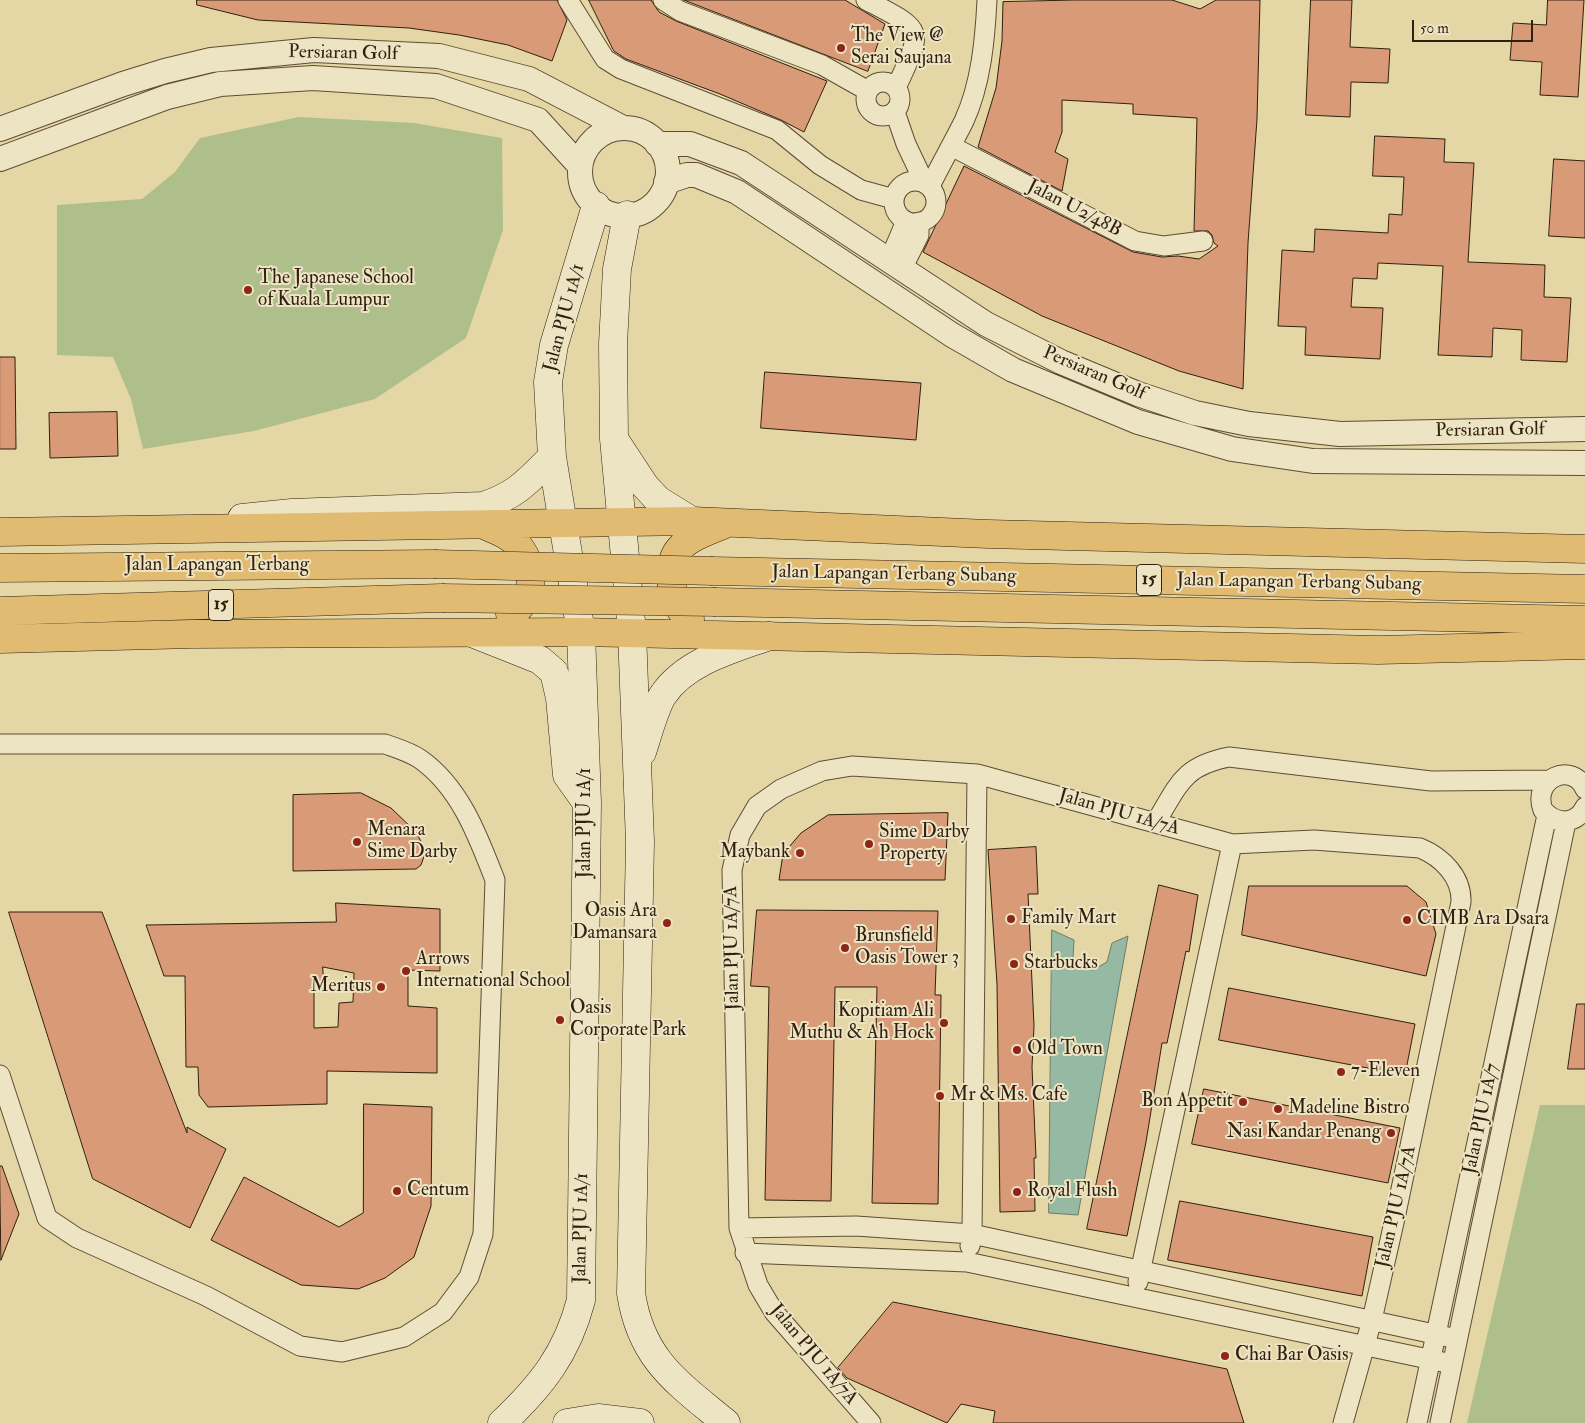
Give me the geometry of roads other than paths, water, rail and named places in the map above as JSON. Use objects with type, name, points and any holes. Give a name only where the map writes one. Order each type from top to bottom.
[{"type":"main road","name":"Jalan PJU 1A/1","points":[[502,1423],[534,1393],[550,1370],[574,1328],[581,1300],[587,803],[580,632],[552,457],[548,382],[554,344],[596,206]]},
{"type":"main road","name":"Jalan PJU 1A/1","points":[[627,215],[617,269],[613,344],[614,439],[620,522],[632,632],[640,842],[632,1293],[634,1314],[651,1353],[672,1378],[726,1423]]},
{"type":"main road","points":[[614,439],[645,486],[658,500],[692,521]]},
{"type":"main road","points":[[209,529],[245,517],[292,512],[483,506],[506,498],[525,484],[552,457]]},
{"type":"main road","points":[[0,532],[692,521],[988,534],[1585,550]]},
{"type":"main road","points":[[728,522],[694,536],[676,551],[670,564],[674,599],[686,616],[731,635]]},
{"type":"main road","points":[[470,632],[514,612],[527,600],[531,586],[530,569],[514,541],[484,524]]},
{"type":"main road","name":"Jalan Lapangan Terbang","points":[[0,568],[434,564],[713,571]]},
{"type":"main road","name":"Jalan Lapangan Terbang Subang","points":[[713,571],[1585,589]]},
{"type":"main road","name":"Jalan Lapangan Terbang","points":[[0,611],[442,598]]},
{"type":"main road","name":"Jalan Lapangan Terbang Subang","points":[[442,598],[1585,620]]},
{"type":"main road","points":[[470,632],[540,660],[554,672],[560,698],[567,775],[587,803]]},
{"type":"main road","points":[[0,639],[192,634],[632,632],[1378,650],[1585,645]]},
{"type":"main road","points":[[637,767],[663,695],[674,684],[697,665],[770,636]]},
{"type":"main road","points":[[568,1423],[598,1418],[640,1423]]},
{"type":"street","points":[[568,0],[604,59],[621,69],[777,130],[820,166],[861,190],[894,199]]},
{"type":"street","points":[[663,0],[680,11],[822,65],[868,91]]},
{"type":"street","points":[[866,0],[907,21],[914,34],[914,48],[896,88]]},
{"type":"street","points":[[913,222],[896,212],[894,199],[899,188],[921,183],[950,146],[964,119],[978,74],[986,37],[987,0]]},
{"type":"street","name":"Persiaran Golf","points":[[0,129],[122,84],[165,71],[211,60],[314,50],[438,56],[529,79],[623,128]]},
{"type":"street","name":"Persiaran Golf","points":[[0,158],[167,97],[220,84],[313,78],[436,86],[538,120],[580,166]]},
{"type":"street","points":[[882,82],[896,88],[899,92],[900,103],[891,114],[875,115],[867,107],[866,96],[868,91],[872,86],[882,82]]},
{"type":"street","points":[[891,114],[921,183],[934,191],[936,204],[930,216],[913,222],[895,265]]},
{"type":"street","points":[[623,128],[636,130],[648,135],[658,144],[666,161],[666,182],[661,194],[652,205],[641,212],[627,215],[606,212],[596,206],[586,195],[581,181],[580,166],[584,154],[600,135],[611,130],[623,128]]},
{"type":"street","name":"Persiaran Golf","points":[[658,144],[690,144],[741,163],[986,324],[1061,362],[1138,394],[1195,413],[1250,424],[1340,434],[1585,429]]},
{"type":"street","name":"Jalan U2/48B","points":[[950,146],[1135,241],[1164,246],[1203,241]]},
{"type":"street","name":"Persiaran Golf","points":[[666,182],[686,175],[696,175],[738,192],[952,335],[1013,370],[1138,422],[1232,449],[1314,461],[1585,463]]},
{"type":"street","points":[[1138,394],[1141,416],[1138,422]]},
{"type":"street","points":[[0,744],[385,744],[420,759],[444,782],[474,826],[494,880],[483,1234],[468,1277],[442,1312],[404,1337],[342,1352],[300,1346],[206,1296],[77,1238],[47,1218],[0,1075]]},
{"type":"street","points":[[1156,822],[1185,775],[1209,761],[1229,757],[1431,781],[1548,780],[1557,775],[1566,775],[1582,781]]},
{"type":"street","name":"Jalan PJU 1A/7A","points":[[871,1423],[774,1312],[758,1285],[745,1253],[739,1228],[732,870],[740,835],[757,806],[781,788],[822,771],[852,766],[977,774],[1232,844],[1314,840],[1420,848],[1435,854],[1448,867],[1459,886],[1461,895],[1459,911],[1419,1110],[1372,1320],[1343,1423]]},
{"type":"street","points":[[967,1262],[972,1234],[977,774]]},
{"type":"street","points":[[1548,780],[1540,794],[1540,803],[1547,816],[1556,821],[1566,822],[1575,819],[1585,807]]},
{"type":"street","name":"Jalan PJU 1A/7","points":[[1417,1423],[1547,816]]},
{"type":"street","name":"Jalan PJU 1A/7","points":[[1440,1423],[1566,822]]},
{"type":"street","points":[[1135,1298],[1232,844]]},
{"type":"street","points":[[739,1228],[856,1226],[972,1234],[1457,1339]]},
{"type":"street","points":[[745,1253],[967,1262],[1452,1364]]},
{"type":"place","name":"The View @ Serai Saujana","points":[[841,48]]},
{"type":"place","name":"The Japanese School of Kuala Lumpur","points":[[248,290]]},
{"type":"place","name":"Menara Sime Darby","points":[[357,842]]},
{"type":"place","name":"Sime Darby Property","points":[[869,844]]},
{"type":"place","name":"Maybank","points":[[800,853]]},
{"type":"place","name":"Family Mart","points":[[1011,919]]},
{"type":"place","name":"CIMB Ara Dsara","points":[[1407,920]]},
{"type":"place","name":"Oasis Ara Damansara","points":[[667,923]]},
{"type":"place","name":"Brunsfield Oasis Tower 3","points":[[845,948]]},
{"type":"place","name":"Starbucks","points":[[1014,964]]},
{"type":"place","name":"Arrows International School","points":[[406,971]]},
{"type":"place","name":"Meritus","points":[[381,987]]},
{"type":"place","name":"Oasis Corporate Park","points":[[560,1020]]},
{"type":"place","name":"Kopitiam Ali Muthu & Ah Hock","points":[[944,1023]]},
{"type":"place","name":"Old Town","points":[[1017,1050]]},
{"type":"place","name":"7-Eleven","points":[[1341,1072]]},
{"type":"place","name":"Mr & Ms. Cafe","points":[[940,1096]]},
{"type":"place","name":"Bon Appetit","points":[[1243,1102]]},
{"type":"place","name":"Madeline Bistro","points":[[1278,1109]]},
{"type":"place","name":"Nasi Kandar Penang","points":[[1391,1133]]},
{"type":"place","name":"Centum","points":[[397,1191]]},
{"type":"place","name":"Royal Flush","points":[[1017,1192]]},
{"type":"place","name":"Chai Bar Oasis","points":[[1225,1356]]}]
